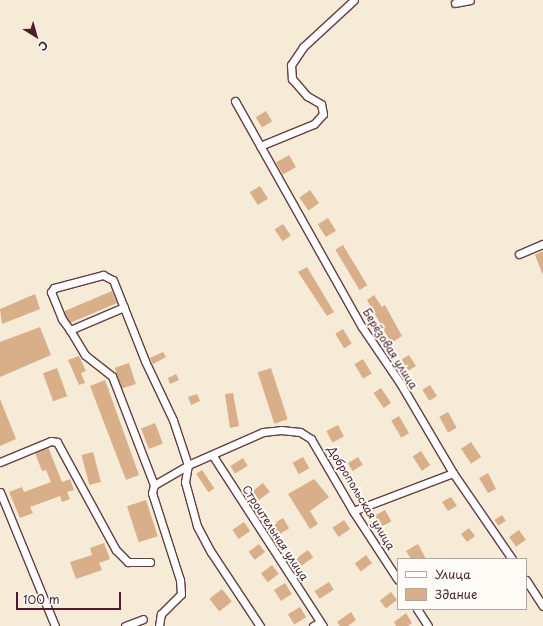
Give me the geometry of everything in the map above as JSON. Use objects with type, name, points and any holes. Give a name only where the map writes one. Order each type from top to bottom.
[{"type":"street","points":[[260,146],[314,124],[323,114],[321,104],[308,96],[292,79],[291,65],[303,47],[354,0]]},
{"type":"street","points":[[455,3],[470,0]]},
{"type":"street","name":"Берёзовая улица","points":[[235,102],[362,327],[400,383],[453,473],[511,558]]},
{"type":"street","points":[[519,254],[543,244]]},
{"type":"street","points":[[159,626],[161,614],[181,594],[180,580],[152,494],[154,485],[112,376],[85,355],[62,319],[51,294],[54,288],[103,275],[109,276],[113,280],[145,361],[163,395],[188,465],[184,482],[197,526],[260,626]]},
{"type":"street","points":[[70,330],[124,307]]},
{"type":"street","name":"Добропольская улица","points":[[213,456],[248,437],[263,432],[281,430],[300,432],[317,448],[353,512],[397,578]]},
{"type":"street","points":[[0,462],[51,441],[57,442],[116,550],[128,562],[150,562]]},
{"type":"street","points":[[154,485],[188,465],[213,456]]},
{"type":"street","name":"Строительная улица","points":[[213,456],[321,624],[313,626]]},
{"type":"street","points":[[353,512],[453,473]]},
{"type":"street","points":[[0,492],[55,626]]},
{"type":"street","points":[[527,582],[543,606]]},
{"type":"street","points":[[418,610],[428,626]]},
{"type":"street","points":[[125,626],[143,619]]},
{"type":"building","points":[[266,111],[272,121],[262,127],[256,117]]},
{"type":"building","points":[[289,155],[296,167],[283,175],[276,162]]},
{"type":"building","points":[[260,186],[268,199],[258,205],[250,192]]},
{"type":"building","points":[[310,190],[319,203],[309,211],[299,197]]},
{"type":"building","points":[[328,218],[336,231],[326,237],[318,224]]},
{"type":"building","points":[[283,224],[291,236],[283,241],[275,230]]},
{"type":"building","points":[[343,245],[367,285],[359,290],[335,250]]},
{"type":"building","points":[[543,251],[543,275],[535,255]]},
{"type":"building","points":[[307,267],[334,312],[327,316],[298,272]]},
{"type":"building","points":[[112,291],[117,303],[69,323],[64,311]]},
{"type":"building","points":[[35,294],[40,309],[2,324],[0,309]]},
{"type":"building","points":[[374,295],[382,307],[385,305],[402,336],[391,343],[367,300]]},
{"type":"building","points":[[40,327],[51,355],[0,377],[0,342]]},
{"type":"building","points":[[343,329],[352,344],[344,348],[335,334]]},
{"type":"building","points":[[163,352],[166,357],[153,364],[150,358]]},
{"type":"building","points":[[409,355],[416,366],[408,371],[401,360]]},
{"type":"building","points":[[79,356],[86,371],[81,373],[85,383],[79,385],[68,360]]},
{"type":"building","points":[[363,359],[372,374],[363,379],[354,364]]},
{"type":"building","points":[[129,363],[136,384],[122,389],[115,368]]},
{"type":"building","points":[[57,368],[67,396],[53,401],[43,373]]},
{"type":"building","points":[[271,368],[288,419],[274,424],[258,372]]},
{"type":"building","points":[[176,374],[179,380],[170,384],[168,378]]},
{"type":"building","points":[[105,380],[139,475],[126,480],[90,386]]},
{"type":"building","points":[[430,385],[437,396],[429,401],[422,390]]},
{"type":"building","points":[[381,388],[391,403],[384,408],[374,393]]},
{"type":"building","points":[[233,393],[239,426],[230,428],[225,394]]},
{"type":"building","points":[[197,394],[200,401],[191,405],[188,397]]},
{"type":"building","points":[[0,399],[16,439],[0,446]]},
{"type":"building","points":[[448,412],[457,428],[448,433],[439,417]]},
{"type":"building","points":[[399,416],[409,433],[401,438],[391,421]]},
{"type":"building","points":[[155,423],[163,444],[149,449],[141,428]]},
{"type":"building","points":[[338,425],[344,437],[332,442],[326,431]]},
{"type":"building","points":[[471,442],[481,457],[471,464],[461,449]]},
{"type":"building","points":[[48,447],[62,482],[70,479],[74,490],[67,492],[70,499],[62,502],[60,496],[30,507],[33,513],[20,518],[9,492],[22,487],[24,492],[51,482],[46,470],[42,471],[35,453]]},
{"type":"building","points":[[421,451],[430,465],[422,471],[413,456]]},
{"type":"building","points":[[93,452],[101,482],[89,485],[81,455]]},
{"type":"building","points":[[303,457],[309,468],[299,474],[293,463]]},
{"type":"building","points":[[358,457],[363,465],[353,471],[348,463]]},
{"type":"building","points":[[243,458],[248,466],[235,474],[230,466]]},
{"type":"building","points":[[202,470],[214,488],[208,492],[196,474]]},
{"type":"building","points":[[488,473],[496,489],[488,493],[479,478]]},
{"type":"building","points":[[314,479],[329,497],[310,511],[318,524],[310,529],[288,494]]},
{"type":"building","points":[[263,483],[270,492],[259,500],[252,492]]},
{"type":"building","points":[[451,497],[457,506],[448,511],[442,502]]},
{"type":"building","points":[[146,500],[158,536],[139,542],[127,506]]},
{"type":"building","points":[[385,510],[391,521],[381,527],[375,516]]},
{"type":"building","points":[[502,515],[506,521],[498,526],[495,520]]},
{"type":"building","points":[[283,518],[289,528],[276,536],[270,526]]},
{"type":"building","points":[[344,520],[350,529],[339,537],[332,528]]},
{"type":"building","points":[[244,522],[250,531],[239,539],[232,530]]},
{"type":"building","points":[[469,528],[475,536],[467,542],[461,534]]},
{"type":"building","points":[[519,530],[526,540],[516,547],[509,537]]},
{"type":"building","points":[[104,543],[110,559],[99,563],[102,570],[76,579],[70,562],[92,555],[90,548]]},
{"type":"building","points":[[259,544],[265,552],[255,560],[249,552]]},
{"type":"building","points":[[418,544],[425,558],[410,558],[406,551]]},
{"type":"building","points":[[308,550],[313,557],[301,566],[296,559]]},
{"type":"building","points":[[366,555],[372,563],[361,571],[355,563]]},
{"type":"building","points":[[272,565],[279,574],[268,582],[261,574]]},
{"type":"building","points":[[329,582],[334,590],[319,599],[315,591]]},
{"type":"building","points":[[285,583],[292,594],[281,601],[274,590]]},
{"type":"building","points":[[222,589],[232,602],[219,611],[209,599]]},
{"type":"building","points":[[391,592],[397,600],[386,608],[380,600]]},
{"type":"building","points":[[300,607],[306,617],[294,624],[288,614]]},
{"type":"building","points":[[351,612],[356,620],[348,626],[340,626],[337,622]]},
{"type":"building","points":[[406,613],[412,623],[408,626],[396,626],[394,622]]}]
